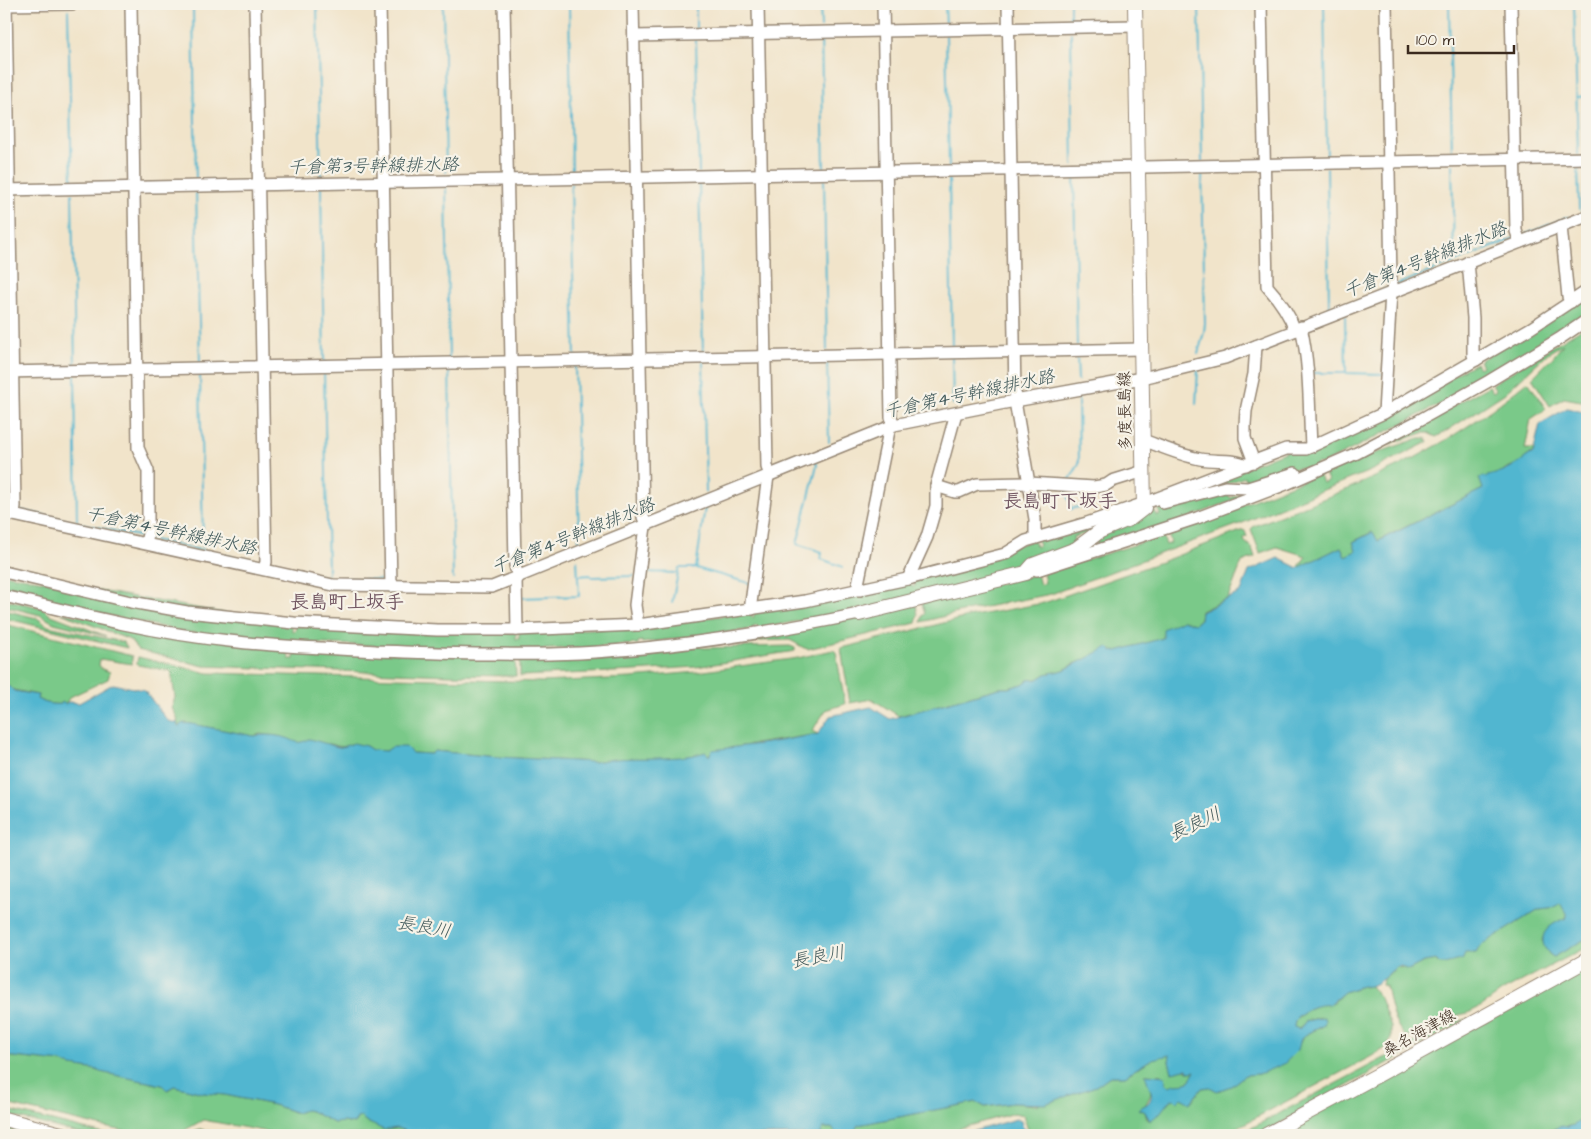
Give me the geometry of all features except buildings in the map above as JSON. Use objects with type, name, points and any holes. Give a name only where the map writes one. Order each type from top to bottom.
[{"type":"main road","name":"多度長島線","points":[[1135,4],[1145,503]]},
{"type":"main road","points":[[859,614],[1026,574],[1033,565],[1076,549],[1100,531],[1141,512],[1145,503]]},
{"type":"main road","name":"桑名海津線","points":[[1266,1135],[1587,960]]},
{"type":"main road","points":[[4,1119],[65,1135]]},
{"type":"street","points":[[72,4],[5,5],[8,188],[8,372],[12,511],[265,566],[333,585],[391,582],[488,588],[892,423],[956,413],[1016,398],[1142,378],[1205,363],[1256,346],[1295,326],[1393,288],[1468,262],[1518,239],[1587,216]]},
{"type":"street","points":[[130,4],[138,448],[148,471],[147,540]]},
{"type":"street","points":[[255,4],[265,566]]},
{"type":"street","points":[[380,4],[391,582]]},
{"type":"street","points":[[504,4],[517,630]]},
{"type":"street","points":[[633,4],[645,523],[635,604],[638,625]]},
{"type":"street","points":[[752,609],[751,603],[768,473],[758,4]]},
{"type":"street","points":[[860,590],[858,584],[892,423],[883,4]]},
{"type":"street","points":[[1008,4],[1016,398],[1035,519],[1035,538]]},
{"type":"street","points":[[1261,4],[1267,286],[1295,326],[1304,343],[1308,378],[1311,447]]},
{"type":"street","points":[[1384,413],[1393,288],[1386,4]]},
{"type":"street","points":[[1511,4],[1514,160],[1518,239]]},
{"type":"street","points":[[634,36],[1135,26]]},
{"type":"street","points":[[8,188],[383,179],[636,177],[1587,158]]},
{"type":"street","points":[[1561,226],[1570,302]]},
{"type":"street","points":[[1468,262],[1473,318],[1473,355],[1476,360]]},
{"type":"street","points":[[4,572],[131,602],[231,618],[437,630],[517,630],[638,625],[805,601],[908,579],[1005,554],[1026,541],[1145,503],[1286,449],[1306,449],[1384,413],[1531,328],[1587,290]]},
{"type":"street","points":[[1026,574],[1173,527],[1286,484],[1356,453],[1462,396],[1559,339],[1587,320]]},
{"type":"street","points":[[1250,463],[1245,438],[1245,425],[1254,374],[1256,346]]},
{"type":"street","points":[[8,372],[1142,349]]},
{"type":"street","points":[[908,579],[927,537],[936,506],[936,486],[956,413]]},
{"type":"street","points":[[1143,440],[1186,456],[1250,463]]},
{"type":"street","points":[[936,486],[954,492],[959,492],[977,484],[1029,483],[1094,487],[1106,485],[1112,481],[1144,471]]},
{"type":"street","points":[[1145,503],[1154,506],[1225,487],[1248,488],[1293,473],[1313,472]]},
{"type":"street","points":[[4,596],[128,625],[230,642],[344,649],[517,654],[580,653],[638,648],[756,633],[859,614]]},
{"type":"green space","points":[[1587,293],[1587,316],[1488,377],[1484,376],[1485,379],[1462,393],[1321,465],[1320,463],[1316,464],[1317,467],[1296,468],[1248,484],[1245,477],[1169,498],[1287,451],[1309,450],[1312,456],[1315,454],[1313,449],[1476,363],[1479,368],[1482,366],[1479,361]]},
{"type":"green space","points":[[1587,325],[1587,402],[1564,398],[1550,406],[1532,378],[1563,344],[1548,353],[1505,393],[1445,432],[1436,437],[1423,433],[1376,448],[1489,386],[1493,392],[1496,390],[1492,384]]},
{"type":"green space","points":[[1527,382],[1546,409],[1531,419],[1525,449],[1533,449],[1534,451],[1519,463],[1505,469],[1501,473],[1480,479],[1483,489],[1377,541],[1372,532],[1353,542],[1357,551],[1345,556],[1341,547],[1298,568],[1306,556],[1277,547],[1260,553],[1251,529],[1254,526],[1395,468],[1454,435],[1492,410]]},
{"type":"green space","points":[[1420,438],[1426,438],[1428,442],[1370,471],[1245,522],[1051,594],[921,622],[925,614],[922,603],[1037,574],[1040,585],[1045,583],[1043,573],[1163,536],[1166,545],[1171,543],[1168,534],[1319,474],[1323,483],[1328,481],[1324,471],[1352,459],[1365,457]]},
{"type":"green space","points":[[1292,477],[1165,527],[1097,545],[1095,537],[1154,510],[1157,516],[1160,515],[1158,509],[1227,490],[1230,498]]},
{"type":"green space","points":[[1139,508],[1092,532],[1073,537],[1075,545],[1037,558],[1036,556],[1032,557],[1033,560],[1020,568],[915,598],[758,629],[757,626],[753,627],[754,629],[642,643],[642,641],[638,642],[638,644],[519,650],[519,648],[516,648],[516,650],[295,643],[292,640],[291,643],[186,632],[4,593],[4,574],[292,625],[292,631],[295,631],[296,626],[516,633],[516,639],[519,639],[519,632],[637,627],[638,633],[641,633],[640,627],[751,612],[752,618],[754,617],[754,612],[911,580],[912,587],[915,586],[914,579],[1034,540],[1036,547],[1039,545],[1037,539]]},
{"type":"green space","points":[[1243,530],[1247,537],[1244,538],[1245,542],[1252,548],[1255,557],[1242,562],[1228,598],[1201,611],[1200,619],[1194,624],[1186,620],[1164,635],[1163,638],[1117,651],[1111,650],[1074,664],[1064,670],[1046,674],[1038,679],[1028,680],[1023,684],[999,688],[899,716],[872,699],[850,703],[842,648],[968,617],[1044,603],[1169,559]]},
{"type":"green space","points":[[4,599],[43,608],[49,614],[106,636],[54,623],[40,615],[4,606]]},
{"type":"green space","points":[[916,605],[918,615],[916,623],[808,649],[789,640],[717,642]]},
{"type":"green space","points":[[4,610],[37,618],[48,626],[123,642],[127,648],[4,618]]},
{"type":"green space","points":[[61,613],[288,650],[289,659],[294,659],[295,650],[515,657],[516,676],[204,666],[138,650],[130,640]]},
{"type":"green space","points":[[4,624],[132,656],[132,664],[100,659],[99,665],[102,669],[110,672],[108,679],[70,697],[65,704],[44,702],[37,699],[38,695],[14,690],[4,685]]},
{"type":"green space","points":[[696,646],[704,648],[790,646],[795,648],[795,651],[696,667],[520,676],[520,657]]},
{"type":"green space","points":[[833,650],[836,652],[845,704],[826,710],[812,731],[818,734],[711,751],[709,756],[706,753],[679,758],[622,759],[594,762],[498,757],[434,751],[431,754],[412,753],[391,748],[386,751],[372,750],[366,746],[350,744],[342,747],[329,744],[297,743],[283,737],[260,734],[254,736],[186,723],[178,727],[177,717],[172,708],[175,697],[171,671],[138,665],[137,663],[138,657],[208,673],[542,682],[631,678],[697,672],[798,658]]},
{"type":"green space","points":[[1559,902],[1566,913],[1566,918],[1551,926],[1542,940],[1549,954],[1554,957],[1587,938],[1587,947],[1503,991],[1482,1006],[1468,1013],[1450,1017],[1409,1036],[1405,1036],[1394,1019],[1386,986],[1382,985],[1383,979],[1397,967],[1411,969],[1426,962],[1436,960],[1438,963],[1468,952],[1476,953],[1480,946],[1539,909],[1549,908]]},
{"type":"green space","points":[[1587,966],[1587,1116],[1574,1125],[1555,1129],[1547,1135],[1276,1135]]},
{"type":"green space","points":[[1362,986],[1370,986],[1380,998],[1391,1027],[1391,1039],[1386,1047],[1223,1135],[1030,1135],[1023,1115],[1014,1113],[936,1135],[852,1135],[858,1125],[976,1102],[985,1107],[1013,1103],[1036,1105],[1096,1086],[1110,1076],[1125,1076],[1152,1059],[1166,1055],[1170,1055],[1169,1062],[1172,1071],[1184,1069],[1190,1072],[1195,1070],[1189,1082],[1170,1086],[1166,1084],[1163,1075],[1145,1074],[1151,1093],[1142,1110],[1145,1112],[1148,1120],[1160,1113],[1163,1107],[1174,1098],[1192,1101],[1202,1088],[1210,1087],[1217,1091],[1231,1086],[1245,1075],[1259,1074],[1300,1043],[1305,1035],[1321,1027],[1320,1017],[1306,1021],[1298,1029],[1294,1027],[1298,1016],[1320,1004],[1334,1002],[1344,992]]},
{"type":"green space","points":[[1467,1019],[1259,1135],[1238,1135],[1409,1045],[1455,1022]]},
{"type":"green space","points":[[4,1056],[62,1062],[67,1065],[162,1085],[168,1090],[174,1086],[274,1105],[297,1113],[305,1110],[311,1111],[334,1123],[354,1124],[357,1118],[361,1117],[367,1122],[388,1130],[397,1128],[416,1135],[286,1135],[203,1120],[180,1135],[146,1135],[104,1127],[6,1104],[4,1099]]},
{"type":"green space","points":[[4,1109],[108,1135],[86,1135],[4,1114]]},
{"type":"green space","points":[[4,1122],[56,1135],[4,1135]]},
{"type":"green space","points":[[822,1128],[832,1128],[837,1135],[822,1135]]},
{"type":"green space","points":[[200,1129],[225,1135],[190,1135]]},
{"type":"water","name":"長良川","points":[[1567,408],[1587,413],[1587,938],[1554,957],[1545,948],[1543,937],[1552,925],[1566,918],[1567,915],[1560,903],[1549,908],[1539,909],[1480,946],[1476,953],[1465,953],[1461,960],[1444,964],[1440,964],[1436,960],[1424,962],[1408,970],[1401,966],[1397,967],[1374,984],[1344,992],[1329,1005],[1308,1009],[1298,1016],[1294,1027],[1299,1029],[1306,1021],[1324,1017],[1324,1025],[1301,1039],[1298,1050],[1284,1064],[1259,1074],[1245,1075],[1231,1086],[1217,1091],[1210,1087],[1202,1088],[1190,1103],[1181,1098],[1177,1102],[1174,1099],[1169,1101],[1160,1113],[1150,1121],[1145,1112],[1138,1109],[1148,1103],[1151,1098],[1146,1074],[1165,1076],[1166,1084],[1170,1086],[1189,1082],[1195,1071],[1189,1072],[1188,1069],[1185,1069],[1172,1072],[1169,1062],[1170,1055],[1152,1059],[1125,1076],[1110,1076],[1096,1086],[1045,1104],[1013,1103],[985,1107],[976,1102],[858,1125],[852,1135],[837,1135],[832,1128],[823,1128],[822,1135],[416,1135],[397,1128],[384,1130],[361,1117],[357,1118],[354,1124],[334,1123],[311,1111],[305,1110],[297,1113],[274,1105],[174,1086],[167,1090],[162,1085],[71,1066],[62,1062],[4,1056],[4,685],[14,691],[38,695],[37,699],[43,702],[61,704],[62,702],[65,704],[68,702],[79,703],[113,684],[144,690],[168,721],[177,723],[178,727],[183,723],[192,724],[254,736],[280,736],[296,742],[310,739],[338,747],[354,743],[366,746],[372,750],[386,751],[392,747],[406,747],[412,753],[431,754],[434,751],[498,757],[594,762],[679,757],[706,752],[709,756],[712,750],[818,734],[830,716],[871,707],[890,719],[999,688],[1023,684],[1028,680],[1038,679],[1046,674],[1064,670],[1108,647],[1111,650],[1117,651],[1163,638],[1163,629],[1183,620],[1194,624],[1200,619],[1201,612],[1241,592],[1249,571],[1278,558],[1298,568],[1341,547],[1345,556],[1356,551],[1353,542],[1373,532],[1378,541],[1483,489],[1479,478],[1507,469],[1533,453],[1540,424]]},
{"type":"water","points":[[1587,1116],[1587,1135],[1547,1135],[1561,1126],[1568,1127],[1574,1125]]},
{"type":"water","points":[[1016,1119],[1021,1121],[1025,1135],[960,1135]]},
{"type":"waterway","points":[[443,4],[446,172]]},
{"type":"waterway","name":"千倉第3号幹線排水路","points":[[569,4],[571,174]]},
{"type":"waterway","points":[[696,4],[696,30]]},
{"type":"waterway","points":[[820,4],[821,27]]},
{"type":"waterway","points":[[945,4],[946,25]]},
{"type":"waterway","points":[[1070,4],[1070,23]]},
{"type":"waterway","points":[[1199,4],[1202,161]]},
{"type":"waterway","points":[[1324,4],[1327,158]]},
{"type":"waterway","points":[[1449,4],[1452,155]]},
{"type":"waterway","points":[[1574,4],[1578,154]]},
{"type":"waterway","points":[[317,6],[321,179]]},
{"type":"waterway","points":[[193,9],[196,181]]},
{"type":"waterway","points":[[68,11],[72,184]]},
{"type":"waterway","points":[[1071,33],[1073,165]]},
{"type":"waterway","points":[[946,35],[949,168]]},
{"type":"waterway","points":[[821,37],[824,169]]},
{"type":"waterway","points":[[696,40],[699,172]]},
{"type":"waterway","points":[[1576,97],[1587,96]]},
{"type":"waterway","points":[[1578,162],[1579,209]]},
{"type":"waterway","points":[[1452,165],[1454,258]]},
{"type":"waterway","points":[[1327,168],[1329,306]]},
{"type":"waterway","points":[[1198,354],[1205,323],[1202,170]]},
{"type":"waterway","points":[[1074,173],[1077,345]]},
{"type":"waterway","points":[[949,176],[952,348]]},
{"type":"waterway","points":[[824,178],[827,350]]},
{"type":"waterway","points":[[699,180],[703,353]]},
{"type":"waterway","points":[[571,184],[575,357]]},
{"type":"waterway","points":[[446,186],[449,359]]},
{"type":"waterway","points":[[321,187],[324,362]]},
{"type":"waterway","points":[[196,189],[200,364]]},
{"type":"waterway","points":[[72,194],[75,367]]},
{"type":"waterway","name":"千倉第4号幹線排水路","points":[[1582,212],[1587,210]]},
{"type":"waterway","name":"千倉第4号幹線排水路","points":[[1522,236],[1568,217]]},
{"type":"waterway","name":"千倉第4号幹線排水路","points":[[1396,285],[1515,238]]},
{"type":"waterway","name":"千倉第4号幹線排水路","points":[[1377,292],[1389,288]]},
{"type":"waterway","points":[[1345,316],[1346,373],[1382,374]]},
{"type":"waterway","points":[[1077,355],[1078,380]]},
{"type":"waterway","points":[[952,356],[953,404]]},
{"type":"waterway","points":[[827,359],[829,442]]},
{"type":"waterway","points":[[703,362],[706,492]]},
{"type":"waterway","points":[[575,364],[579,544]]},
{"type":"waterway","points":[[449,367],[453,578]]},
{"type":"waterway","points":[[1196,404],[1198,369]]},
{"type":"waterway","points":[[324,370],[328,574]]},
{"type":"waterway","points":[[200,373],[203,547]]},
{"type":"waterway","name":"千倉第4号幹線排水路","points":[[1115,377],[1135,373]]},
{"type":"waterway","points":[[1312,373],[1345,373]]},
{"type":"waterway","points":[[75,375],[77,520]]},
{"type":"waterway","points":[[1069,481],[1079,464],[1078,394]]},
{"type":"waterway","points":[[816,461],[817,465],[797,544],[822,552],[821,559],[843,567]]},
{"type":"waterway","points":[[1066,489],[1071,509],[1092,503]]},
{"type":"waterway","name":"千倉第4号幹線排水路","points":[[4,507],[11,508]]},
{"type":"waterway","points":[[672,603],[679,568],[696,568],[705,507]]},
{"type":"waterway","name":"千倉第4号幹線排水路","points":[[18,510],[143,537]]},
{"type":"waterway","name":"千倉第4号幹線排水路","points":[[150,539],[236,558]]},
{"type":"waterway","points":[[520,598],[579,596],[577,560]]},
{"type":"waterway","name":"千倉第4号幹線排水路","points":[[277,567],[328,578],[386,580]]},
{"type":"waterway","points":[[696,568],[749,583]]},
{"type":"waterway","points":[[643,572],[678,573]]},
{"type":"waterway","points":[[578,576],[634,576]]},
{"type":"district","name":"長島町下坂手","points":[[1060,501]]},
{"type":"district","name":"長島町上坂手","points":[[347,602]]}]
